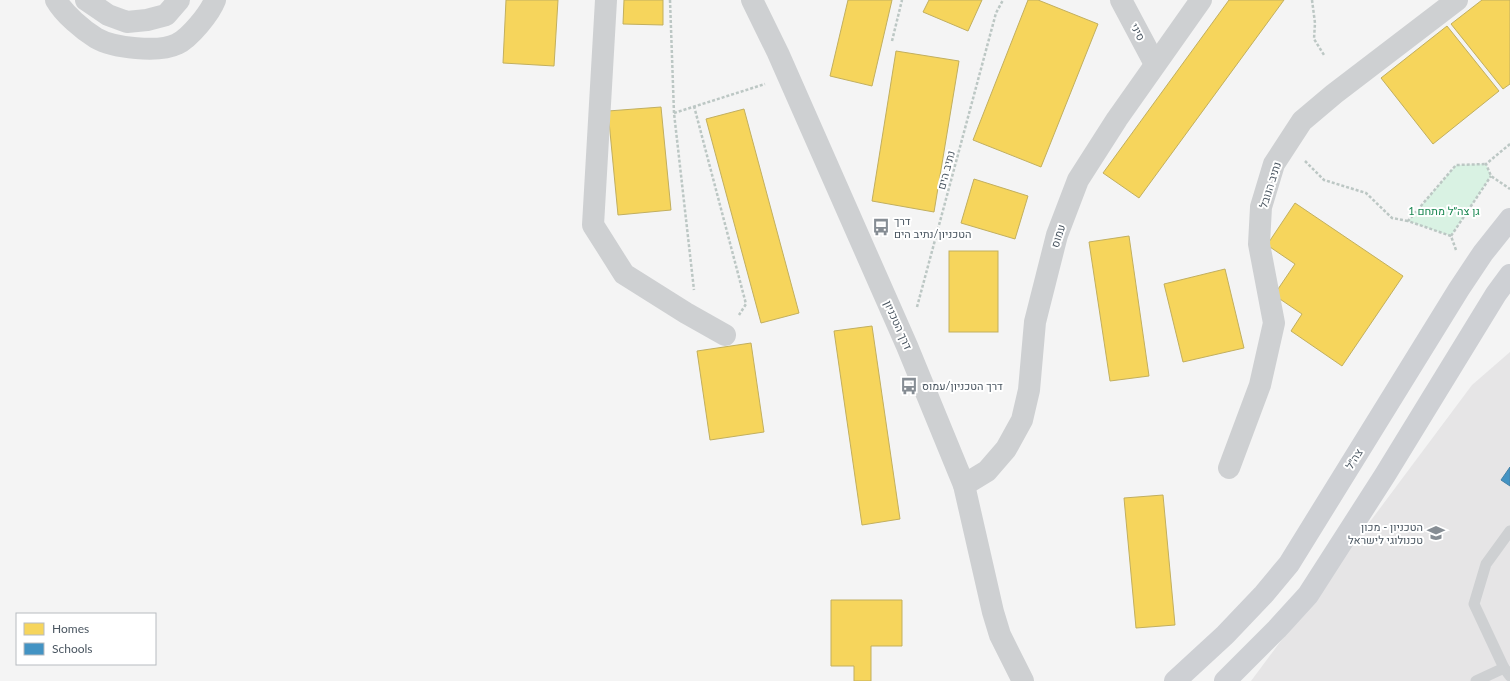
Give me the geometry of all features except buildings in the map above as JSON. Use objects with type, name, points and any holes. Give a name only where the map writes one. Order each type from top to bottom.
[{"type":"main road","name":"צה״ל","points":[[1175,681],[1230,630],[1264,594],[1289,564],[1465,280],[1510,219]]},
{"type":"main road","points":[[1225,681],[1278,629],[1308,595],[1385,475],[1496,294],[1510,274]]},
{"type":"street","points":[[56,0],[77,24],[97,39],[124,47],[153,49],[177,44],[196,27],[211,9],[215,0]]},
{"type":"street","points":[[86,0],[108,15],[127,22],[147,20],[172,7]]},
{"type":"street","points":[[606,0],[593,225],[624,274],[686,313],[725,335]]},
{"type":"street","name":"דרך הטכניון","points":[[752,0],[782,64],[909,351],[964,485],[993,612],[1000,635],[1023,681]]},
{"type":"street","name":"סיני","points":[[1121,0],[1155,64]]},
{"type":"street","name":"עמוס","points":[[964,485],[987,471],[1006,449],[1022,420],[1030,390],[1035,322],[1057,235],[1078,180],[1117,119],[1201,0]]},
{"type":"street","name":"נתיב הנובל","points":[[1229,468],[1260,385],[1274,323],[1259,244],[1261,207],[1274,164],[1302,121],[1334,94],[1457,0]]},
{"type":"street","name":"דרך הטכניון","points":[[1013,662],[1034,681]]},
{"type":"lane","points":[[1476,681],[1507,672],[1474,604],[1486,564],[1510,531]]},
{"type":"path","points":[[670,0],[674,113],[695,289],[686,313]]},
{"type":"path","points":[[892,41],[902,0]]},
{"type":"path","name":"נתיב הים","points":[[917,308],[996,13],[1003,0]]},
{"type":"path","points":[[1312,0],[1315,22],[1314,39],[1324,55]]},
{"type":"path","points":[[674,113],[766,83],[782,64]]},
{"type":"path","points":[[694,106],[746,304],[725,335]]},
{"type":"path","points":[[1408,221],[1456,165],[1486,164],[1510,144]]},
{"type":"path","points":[[1286,145],[1324,180],[1366,193],[1392,218],[1408,221],[1451,236]]},
{"type":"path","points":[[1486,164],[1491,176],[1510,190]]},
{"type":"path","points":[[1451,236],[1491,176]]},
{"type":"path","points":[[1451,236],[1465,280]]},
{"type":"shaded area","name":"הטכניון - מכון טכנולוגי לישראל","points":[[1510,352],[1510,681],[1251,681],[1472,385]]},
{"type":"green space","name":"גן צה״ל מתחם 1","points":[[1486,164],[1491,176],[1451,236],[1408,221],[1456,165]]},
{"type":"place","name":"דרך הטכניון/נתיב הים","points":[[881,227]]},
{"type":"place","name":"דרך הטכניון/עמוס","points":[[909,386]]},
{"type":"place","name":"הטכניון - מכון טכנולוגי לישראל","points":[[1436,533]]}]
